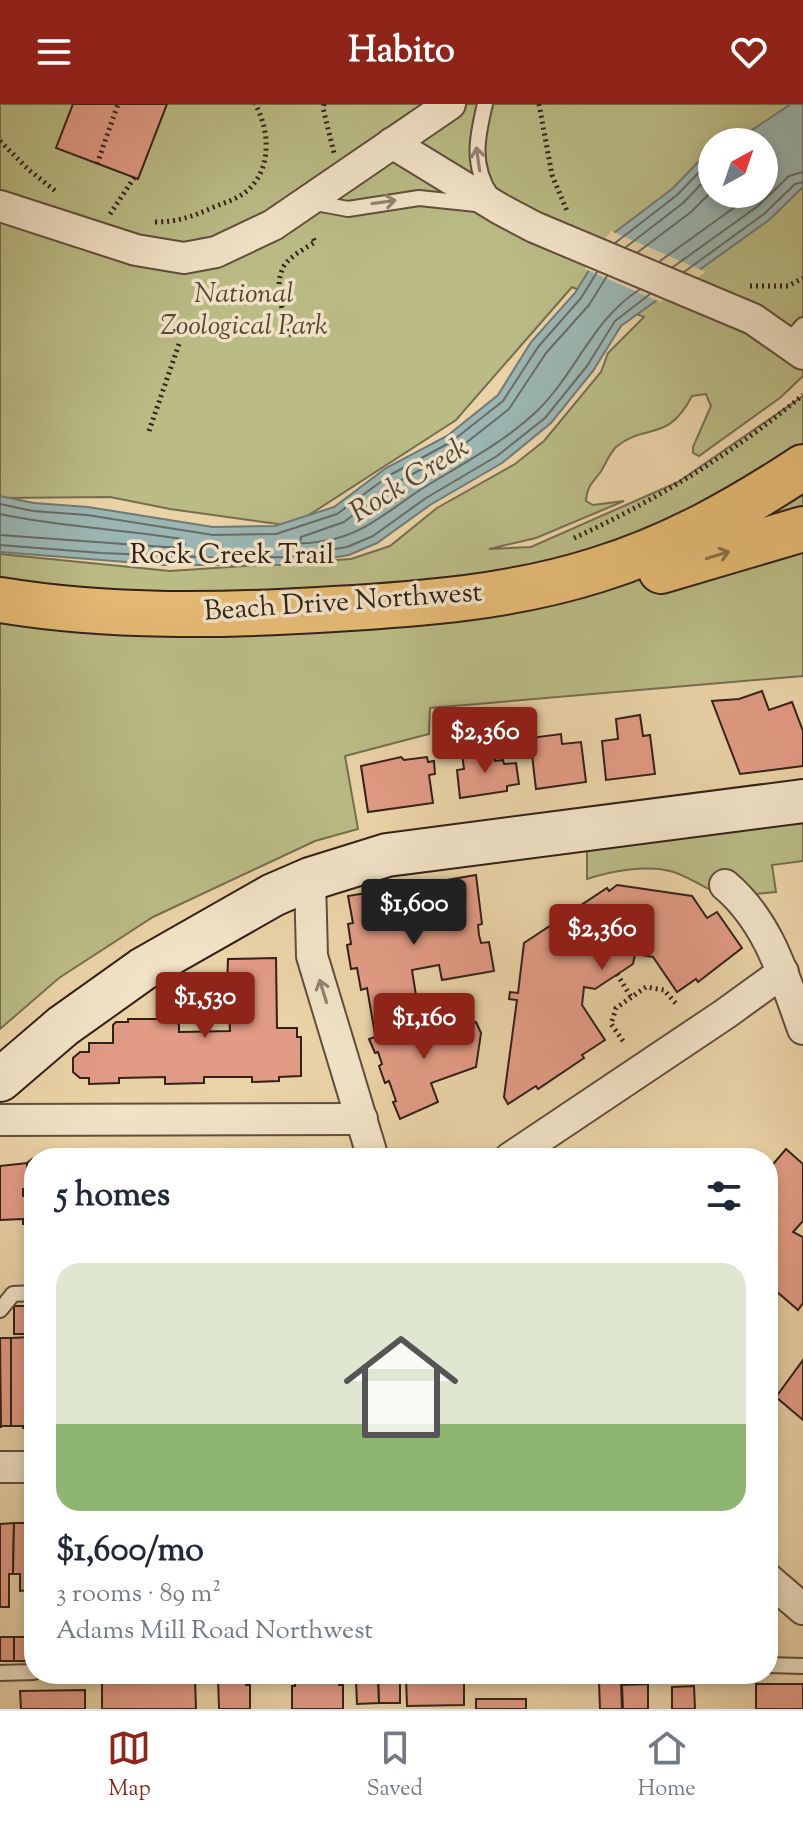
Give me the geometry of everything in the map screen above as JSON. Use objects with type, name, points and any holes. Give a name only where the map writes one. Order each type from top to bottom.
[{"type":"main road","name":"Beach Drive Northwest","points":[[0,600],[104,610],[249,613],[403,605],[532,588],[593,572],[669,544],[710,524],[803,467]]},
{"type":"main road","points":[[532,588],[658,571],[803,529]]},
{"type":"street","points":[[0,206],[136,250],[184,258],[216,252],[244,240],[308,202],[450,104]]},
{"type":"street","points":[[392,143],[534,227],[798,340]]},
{"type":"street","points":[[0,1080],[63,1026],[143,969],[273,895],[310,879],[387,855],[803,801]]},
{"type":"street","points":[[310,879],[312,956],[370,1148]]},
{"type":"street","points":[[725,885],[748,908],[762,929],[783,972],[803,1029]]},
{"type":"street","points":[[525,1148],[783,972]]},
{"type":"street","points":[[0,1120],[362,1119]]},
{"type":"street","points":[[0,1467],[24,1467]]},
{"type":"street","points":[[778,1588],[803,1609]]},
{"type":"lane","points":[[485,104],[476,140],[477,165],[484,184],[500,209]]},
{"type":"lane","points":[[308,202],[348,209],[419,198],[456,200],[500,209]]},
{"type":"lane","points":[[0,1310],[13,1294],[24,1293]]},
{"type":"lane","points":[[778,1665],[803,1666]]},
{"type":"lane","points":[[0,1673],[24,1672]]},
{"type":"path","points":[[97,164],[118,104]]},
{"type":"path","points":[[142,222],[177,222],[250,189],[263,164],[266,149],[263,118],[255,104]]},
{"type":"path","points":[[324,104],[336,157]]},
{"type":"path","points":[[539,104],[552,175],[573,222]]},
{"type":"path","points":[[0,141],[29,170],[66,198]]},
{"type":"path","points":[[110,215],[134,178]]},
{"type":"path","points":[[99,211],[120,217]]},
{"type":"path","points":[[292,336],[279,294],[281,277],[290,260],[315,242],[312,236]]},
{"type":"path","points":[[746,286],[788,286],[803,278]]},
{"type":"path","points":[[149,431],[179,344]]},
{"type":"path","points":[[570,539],[672,487],[736,445],[803,395]]},
{"type":"path","points":[[617,974],[631,997]]},
{"type":"path","points":[[623,1041],[611,1024],[616,1008],[646,987],[664,990],[678,1006]]},
{"type":"green space","name":"National Zoological Park","points":[[0,104],[803,104],[803,376],[781,397],[699,456],[693,453],[693,447],[711,406],[706,394],[692,396],[674,421],[616,447],[587,492],[586,501],[593,505],[624,501],[536,538],[489,549],[531,547],[678,482],[803,396],[803,676],[430,708],[429,734],[345,756],[358,829],[315,841],[153,917],[59,978],[0,1029],[0,554],[170,571],[351,559],[390,546],[437,508],[515,464],[544,441],[601,372],[608,353],[644,317],[572,287],[456,420],[292,526],[170,509],[110,497],[0,498]]},
{"type":"green space","points":[[803,817],[803,861],[772,865],[776,892],[755,894],[731,874],[711,890],[680,874],[660,869],[628,870],[587,879],[587,845]]},
{"type":"water","name":"Rock Creek","points":[[791,104],[803,104],[803,187],[769,220],[621,326],[593,371],[551,423],[502,463],[430,505],[377,543],[349,555],[288,565],[164,565],[0,552],[0,496],[213,527],[275,526],[334,507],[386,468],[447,436],[498,395],[531,342],[575,293],[610,236],[672,189],[698,162],[698,208],[778,208],[778,128],[755,128]]},
{"type":"pier","points":[[611,231],[706,272],[660,302],[585,269]]},
{"type":"building","points":[[73,104],[167,104],[138,179],[56,148]]},
{"type":"building","points":[[762,691],[769,710],[792,702],[803,731],[803,766],[740,774],[712,701],[739,699]]},
{"type":"building","points":[[640,715],[643,736],[650,735],[655,774],[606,780],[602,741],[618,739],[616,719]]},
{"type":"building","points":[[561,734],[562,744],[581,742],[586,782],[536,789],[530,738]]},
{"type":"building","points":[[494,749],[495,761],[516,763],[519,784],[507,786],[507,791],[460,798],[457,770],[464,769],[462,754]]},
{"type":"building","points":[[401,757],[404,760],[427,757],[428,762],[434,761],[435,774],[429,775],[433,803],[368,812],[361,766]]},
{"type":"building","points":[[476,875],[482,924],[478,925],[479,935],[481,943],[489,942],[494,971],[442,980],[439,965],[412,970],[417,1002],[424,1001],[425,1008],[419,1011],[420,1018],[375,1034],[367,988],[361,990],[357,968],[351,969],[347,945],[351,944],[348,924],[353,923],[348,896],[391,889],[395,914],[439,906],[435,882]]},
{"type":"building","points":[[617,885],[692,896],[707,918],[717,912],[742,948],[698,982],[696,979],[677,992],[653,957],[635,954],[633,964],[595,989],[584,987],[582,1005],[605,1040],[538,1089],[536,1086],[508,1104],[504,1097],[517,1000],[509,999],[510,992],[518,993],[524,943],[607,888],[609,891]]},
{"type":"building","points":[[276,958],[277,1028],[297,1028],[297,1037],[301,1037],[301,1076],[252,1082],[252,1077],[204,1077],[204,1083],[165,1084],[165,1077],[119,1078],[119,1083],[89,1084],[89,1078],[80,1078],[73,1072],[73,1058],[80,1052],[89,1052],[89,1043],[113,1043],[113,1025],[116,1022],[164,1019],[176,1021],[179,1032],[230,1031],[229,1012],[226,1012],[228,959]]},
{"type":"building","points":[[415,1020],[420,1034],[445,1025],[448,1031],[476,1022],[481,1033],[476,1067],[431,1083],[438,1102],[400,1119],[389,1081],[385,1083],[379,1066],[382,1064],[378,1052],[375,1053],[369,1039]]},
{"type":"building","points":[[786,1149],[803,1164],[803,1221],[793,1232],[803,1237],[803,1303],[798,1310],[778,1293],[778,1158]]},
{"type":"building","points":[[24,1163],[24,1224],[23,1219],[0,1220],[0,1166]]},
{"type":"building","points":[[14,1306],[24,1306],[24,1334],[14,1334]]},
{"type":"building","points":[[24,1337],[24,1428],[11,1426],[11,1338]]},
{"type":"building","points":[[0,1338],[11,1338],[11,1426],[1,1428]]},
{"type":"building","points":[[803,1360],[803,1420],[778,1399],[778,1394]]},
{"type":"building","points":[[14,1523],[9,1607],[0,1607],[0,1524]]},
{"type":"building","points":[[14,1523],[24,1523],[24,1591],[20,1591],[20,1574],[13,1574]]},
{"type":"building","points":[[0,1637],[14,1637],[14,1661],[0,1661]]},
{"type":"building","points":[[14,1637],[24,1637],[24,1661],[14,1661]]},
{"type":"building","points":[[102,1684],[195,1684],[196,1709],[102,1709]]},
{"type":"building","points":[[218,1684],[250,1685],[250,1709],[219,1709]]},
{"type":"building","points":[[356,1684],[378,1684],[379,1703],[357,1704]]},
{"type":"building","points":[[378,1684],[400,1684],[400,1703],[379,1703]]},
{"type":"building","points":[[406,1684],[464,1684],[464,1705],[407,1706]]},
{"type":"building","points":[[599,1684],[621,1684],[622,1709],[600,1709]]},
{"type":"building","points":[[648,1684],[648,1709],[623,1709],[622,1685]]},
{"type":"building","points":[[756,1684],[803,1684],[803,1709],[756,1709]]},
{"type":"building","points":[[343,1685],[343,1709],[292,1709],[292,1686]]},
{"type":"building","points":[[694,1686],[695,1709],[672,1709],[672,1687]]},
{"type":"building","points":[[85,1690],[85,1709],[21,1709],[20,1691]]},
{"type":"building","points":[[476,1699],[526,1699],[526,1709],[476,1709]]}]
